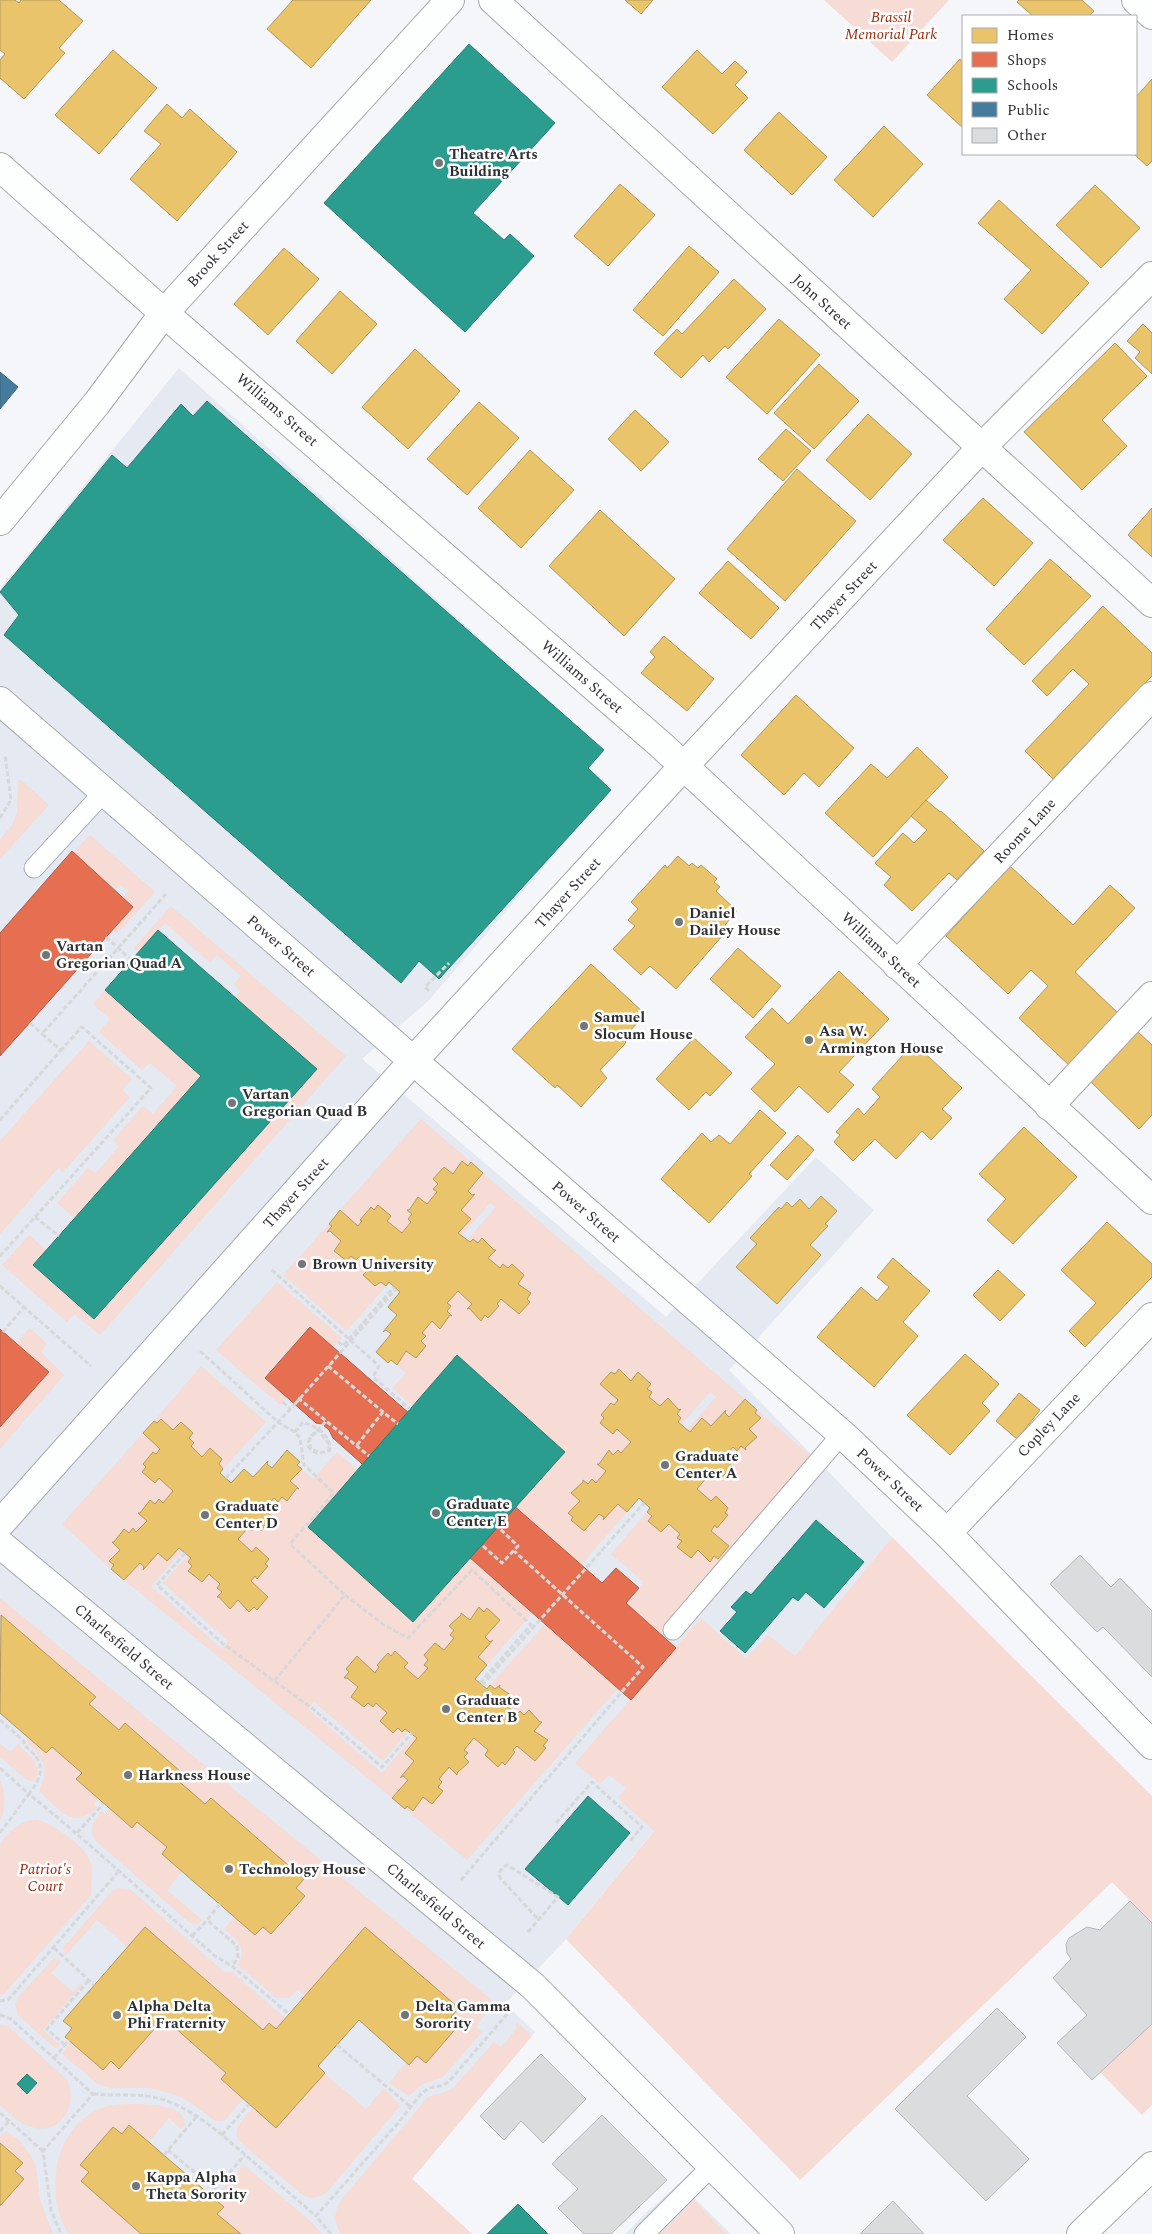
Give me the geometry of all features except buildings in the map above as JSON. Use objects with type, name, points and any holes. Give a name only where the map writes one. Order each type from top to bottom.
[{"type":"street","name":"Brook Street","points":[[0,521],[97,403],[164,313],[450,0]]},
{"type":"street","name":"John Street","points":[[493,0],[1152,603]]},
{"type":"street","points":[[1136,0],[1152,15]]},
{"type":"street","name":"Williams Street","points":[[0,167],[164,313],[684,766],[1152,1200]]},
{"type":"street","name":"Thayer Street","points":[[0,1524],[413,1062],[684,766],[982,447],[1152,276]]},
{"type":"street","name":"Roome Lane","points":[[897,965],[1152,696]]},
{"type":"street","name":"Power Street","points":[[0,702],[842,1434],[946,1533],[1152,1745]]},
{"type":"street","points":[[1049,1106],[1152,996]]},
{"type":"street","name":"Copley Lane","points":[[946,1533],[1152,1317]]},
{"type":"street","name":"Charlesfield Street","points":[[0,1544],[533,1986],[780,2234]]},
{"type":"street","points":[[1081,2234],[1152,2166]]},
{"type":"lane","points":[[34,868],[104,792]]},
{"type":"lane","points":[[673,1630],[842,1434]]},
{"type":"lane","points":[[644,2234],[712,2166]]},
{"type":"path","points":[[0,818],[11,800],[5,755]]},
{"type":"path","points":[[42,1034],[166,894]]},
{"type":"path","points":[[106,937],[132,960]]},
{"type":"path","points":[[436,976],[449,963]]},
{"type":"path","points":[[30,1023],[61,1050]]},
{"type":"path","points":[[0,1120],[82,1026],[151,1088],[0,1256]]},
{"type":"path","points":[[35,1217],[59,1236]]},
{"type":"path","points":[[271,1269],[379,1366],[373,1377],[410,1409]]},
{"type":"path","points":[[0,1286],[91,1366]]},
{"type":"path","points":[[226,1478],[295,1404],[298,1398],[340,1353],[395,1288],[343,1346],[338,1342]]},
{"type":"path","points":[[3,1332],[24,1307]]},
{"type":"path","points":[[200,1350],[279,1423],[295,1432],[300,1438],[304,1465],[334,1493],[290,1544],[345,1595],[384,1625],[408,1638],[472,1570],[531,1625],[481,1684],[644,1503]]},
{"type":"path","points":[[328,1366],[398,1424]]},
{"type":"path","points":[[298,1398],[369,1456]]},
{"type":"path","points":[[283,1402],[290,1408]]},
{"type":"path","points":[[356,1445],[383,1412]]},
{"type":"path","points":[[295,1432],[302,1422],[316,1427],[328,1438],[330,1444],[330,1450],[319,1454],[311,1450],[308,1446],[308,1440],[310,1436],[318,1430],[329,1444],[329,1450],[320,1453],[312,1449],[309,1440],[317,1431],[326,1421]]},
{"type":"path","points":[[483,1546],[502,1563],[514,1551],[518,1546],[499,1528]]},
{"type":"path","points":[[461,1880],[643,1668],[514,1551]]},
{"type":"path","points":[[185,1553],[157,1585],[222,1643],[313,1708],[382,1767],[412,1734]]},
{"type":"path","points":[[275,1680],[345,1595]]},
{"type":"path","points":[[0,1720],[24,1741],[24,1745],[35,1755],[41,1768],[39,1780],[0,1833]]},
{"type":"path","points":[[0,1768],[77,1833],[118,1872],[215,1956],[232,1966],[289,2014]]},
{"type":"path","points":[[556,1824],[592,1782],[642,1827],[630,1841]]},
{"type":"path","points":[[77,1833],[104,1804]]},
{"type":"path","points":[[528,1932],[558,1897],[507,1865],[502,1868],[499,1874],[500,1878],[538,1919]]},
{"type":"path","points":[[0,2001],[9,1999],[118,1872]]},
{"type":"path","points":[[192,1936],[220,1904]]},
{"type":"path","points":[[207,1920],[237,1946],[238,1958],[232,1966]]},
{"type":"path","points":[[54,1948],[94,1985]]},
{"type":"path","points":[[65,2045],[47,2030],[89,1980]]},
{"type":"path","points":[[316,2216],[411,2107],[429,2088],[444,2085],[451,2079],[514,2006]]},
{"type":"path","points":[[0,2015],[11,2019],[93,2094],[157,2098],[178,2105],[197,2116],[222,2135],[316,2216],[332,2234]]},
{"type":"path","points":[[54,2058],[69,2040]]},
{"type":"path","points":[[337,2045],[411,2107]]},
{"type":"path","points":[[44,2151],[93,2094]]},
{"type":"path","points":[[222,2135],[249,2104]]},
{"type":"path","points":[[0,2113],[44,2151],[51,2210],[61,2234]]},
{"type":"path","points":[[164,2155],[197,2116]]},
{"type":"path","points":[[0,2131],[9,2121]]},
{"type":"path","points":[[168,2150],[215,2190],[245,2155]]},
{"type":"shaded area","name":"Brown University","points":[[179,368],[604,750],[588,768],[611,790],[428,1001],[362,1059],[666,1317],[816,1157],[874,1210],[729,1370],[892,1537],[566,1939],[505,2004],[535,2032],[412,2179],[472,2234],[0,2234],[0,589]]},
{"type":"shaded area","points":[[679,2183],[731,2234],[625,2234],[644,2215]]},
{"type":"green space","name":"Brassil Memorial Park","points":[[824,0],[949,0],[892,62]]},
{"type":"green space","points":[[20,779],[49,805],[0,859],[0,840],[12,825],[17,813],[18,781]]},
{"type":"green space","points":[[90,835],[155,892],[117,934],[113,930],[132,905],[123,897],[128,891],[120,885],[115,890],[73,853]]},
{"type":"green space","points":[[171,906],[346,1056],[100,1335],[74,1314],[67,1322],[2,1265],[29,1235],[46,1250],[33,1266],[94,1319],[316,1069],[235,997],[241,991],[234,984],[241,976],[217,955],[210,963],[165,923],[139,952],[134,948]]},
{"type":"green space","points":[[105,990],[201,1076],[75,1218],[57,1203],[88,1168],[96,1173],[119,1146],[113,1140],[143,1106],[153,1114],[177,1086],[150,1063],[142,1070],[99,1032],[110,1019],[93,1004]]},
{"type":"green space","points":[[89,1041],[132,1079],[122,1090],[130,1097],[63,1172],[58,1168],[0,1234],[0,1141]]},
{"type":"green space","points":[[421,1119],[471,1162],[468,1166],[462,1161],[453,1174],[443,1167],[433,1180],[438,1184],[433,1189],[437,1192],[427,1204],[418,1197],[407,1209],[412,1214],[408,1219],[411,1222],[402,1233],[387,1221],[391,1216],[378,1205],[374,1210],[370,1207],[360,1219],[362,1221],[358,1226],[340,1210]]},
{"type":"green space","points":[[483,1173],[745,1399],[729,1417],[725,1413],[726,1410],[711,1426],[702,1418],[690,1432],[686,1430],[716,1397],[710,1392],[681,1425],[678,1422],[681,1418],[677,1414],[681,1409],[679,1410],[667,1400],[660,1406],[649,1397],[652,1392],[647,1389],[651,1384],[638,1372],[631,1381],[619,1369],[615,1374],[611,1372],[600,1384],[618,1400],[614,1405],[611,1403],[601,1415],[604,1418],[600,1423],[613,1434],[617,1429],[631,1442],[621,1453],[618,1450],[613,1455],[608,1451],[597,1464],[606,1471],[596,1483],[592,1480],[588,1484],[583,1480],[580,1501],[568,1513],[573,1517],[571,1520],[584,1531],[599,1514],[604,1517],[603,1520],[618,1504],[627,1512],[581,1565],[515,1506],[424,1416],[392,1388],[406,1373],[397,1365],[406,1351],[415,1358],[426,1346],[421,1341],[425,1336],[422,1333],[432,1321],[440,1328],[450,1315],[452,1316],[447,1311],[451,1306],[447,1303],[458,1291],[472,1304],[468,1309],[481,1320],[485,1315],[488,1318],[499,1306],[497,1304],[501,1299],[519,1314],[530,1302],[527,1299],[531,1293],[518,1284],[525,1275],[512,1264],[508,1268],[500,1268],[488,1258],[495,1250],[482,1238],[478,1243],[473,1239],[470,1242],[467,1240],[496,1207],[490,1203],[462,1235],[458,1233],[470,1219],[461,1210],[475,1194],[472,1195],[468,1191]]},
{"type":"green space","points":[[329,1224],[332,1226],[328,1232],[341,1241],[334,1250],[347,1261],[351,1256],[356,1260],[359,1257],[371,1267],[364,1275],[376,1287],[381,1282],[386,1286],[347,1331],[283,1275]]},
{"type":"green space","points":[[277,1282],[342,1338],[333,1347],[310,1327],[265,1377],[287,1397],[280,1405],[216,1350]]},
{"type":"green space","points":[[30,1328],[47,1344],[41,1352],[64,1375],[0,1449],[0,1427],[49,1372],[16,1343]]},
{"type":"green space","points":[[201,1366],[266,1422],[223,1469],[219,1464],[223,1460],[210,1448],[202,1457],[191,1446],[194,1443],[189,1438],[193,1433],[181,1422],[173,1430],[162,1419],[157,1423],[154,1421]]},
{"type":"green space","points":[[757,1410],[812,1457],[660,1634],[626,1603],[644,1582],[611,1554],[647,1512],[652,1516],[648,1521],[661,1530],[660,1532],[669,1524],[680,1534],[677,1538],[682,1541],[678,1547],[691,1558],[698,1550],[710,1561],[728,1546],[711,1531],[715,1525],[717,1527],[728,1515],[725,1513],[728,1508],[716,1496],[711,1501],[697,1489],[707,1477],[711,1480],[715,1476],[720,1480],[723,1459],[733,1447],[737,1450],[741,1446],[746,1450],[745,1448],[757,1437],[749,1429],[760,1418],[755,1413]]},
{"type":"green space","points":[[143,1433],[160,1449],[156,1454],[153,1452],[143,1464],[146,1467],[142,1472],[155,1483],[159,1478],[173,1491],[163,1503],[159,1499],[155,1504],[150,1500],[139,1513],[147,1521],[136,1532],[133,1528],[129,1533],[112,1542],[120,1550],[109,1561],[114,1565],[111,1569],[62,1524]]},
{"type":"green space","points":[[337,1452],[368,1479],[451,1541],[532,1613],[487,1665],[478,1657],[492,1640],[490,1642],[485,1637],[500,1620],[488,1608],[484,1612],[479,1607],[470,1620],[461,1613],[450,1635],[454,1638],[444,1650],[435,1643],[424,1655],[428,1660],[424,1665],[428,1668],[418,1679],[404,1667],[408,1662],[395,1651],[391,1656],[387,1653],[377,1665],[379,1667],[375,1673],[357,1657],[346,1669],[349,1672],[344,1678],[358,1687],[350,1696],[364,1707],[368,1703],[376,1703],[387,1713],[380,1721],[393,1733],[398,1728],[402,1732],[405,1729],[409,1731],[383,1761],[314,1702],[308,1709],[382,1773],[414,1736],[417,1738],[405,1752],[414,1761],[400,1777],[403,1776],[408,1780],[392,1798],[124,1580],[140,1563],[144,1567],[143,1569],[158,1553],[167,1561],[179,1548],[183,1550],[151,1586],[222,1649],[228,1641],[163,1583],[188,1555],[191,1558],[188,1562],[192,1566],[188,1571],[201,1582],[209,1574],[220,1584],[217,1588],[222,1592],[217,1597],[230,1608],[238,1600],[249,1612],[254,1607],[257,1609],[268,1597],[251,1581],[255,1576],[258,1578],[268,1566],[256,1548],[252,1552],[238,1539],[248,1528],[252,1531],[256,1526],[261,1530],[273,1517],[264,1510],[274,1498],[278,1502],[282,1497],[288,1501],[298,1489],[290,1481],[300,1470],[302,1469],[313,1479]]},
{"type":"green space","points":[[892,1537],[1152,1796],[1152,1923],[1112,1882],[800,2180],[566,1939],[654,1831],[618,1798],[626,1788],[609,1775],[600,1784],[575,1763],[701,1618],[746,1658],[768,1635],[795,1656]]},
{"type":"green space","points":[[0,1598],[498,2005],[495,2008],[493,2005],[476,2026],[482,2032],[443,2077],[421,2085],[409,2096],[389,2083],[407,2062],[410,2064],[417,2056],[426,2063],[459,2025],[365,1927],[305,1996],[298,1990],[289,1998],[276,1998],[238,1965],[242,1954],[240,1945],[224,1929],[235,1917],[255,1935],[263,1927],[272,1934],[304,1896],[296,1888],[304,1879],[211,1798],[205,1804],[175,1778],[181,1772],[126,1723],[119,1730],[89,1704],[95,1697],[0,1617]]},
{"type":"green space","points":[[545,1624],[618,1688],[467,1860],[405,1809],[407,1806],[413,1811],[423,1797],[431,1804],[442,1782],[439,1779],[449,1767],[457,1775],[469,1762],[464,1757],[468,1753],[464,1750],[474,1738],[488,1750],[485,1755],[498,1766],[502,1762],[505,1764],[515,1752],[513,1750],[517,1746],[535,1761],[546,1748],[543,1746],[548,1740],[534,1731],[542,1721],[540,1722],[529,1710],[524,1715],[520,1711],[517,1714],[505,1705],[512,1696],[499,1687],[500,1685],[495,1689],[490,1685]]},
{"type":"green space","points":[[27,1737],[46,1753],[52,1747],[82,1773],[76,1779],[98,1799],[94,1804],[97,1807],[80,1818],[74,1818],[67,1816],[40,1792],[45,1772],[43,1762],[27,1743]]},
{"type":"green space","points":[[20,1742],[19,1746],[31,1757],[37,1767],[37,1776],[33,1781],[27,1780],[0,1757],[0,1744],[10,1752]]},
{"type":"green space","points":[[0,1780],[4,1800],[0,1821]]},
{"type":"green space","points":[[110,1808],[132,1828],[137,1822],[167,1847],[162,1854],[182,1871],[167,1890],[202,1920],[198,1924],[190,1923],[96,1841],[92,1833],[94,1822],[101,1811],[105,1814]]},
{"type":"green space","name":"Patriot's Court","points":[[31,1820],[37,1820],[60,1831],[83,1850],[92,1867],[91,1895],[4,1994],[0,1996],[0,1845],[15,1827]]},
{"type":"green space","points":[[118,1888],[130,1889],[224,1972],[232,1972],[285,2018],[276,2029],[269,2023],[263,2030],[145,1927],[127,1947],[97,1920],[66,1955],[63,1948],[112,1891]]},
{"type":"green space","points":[[54,1958],[61,1961],[51,1973],[73,1992],[81,1983],[82,1985],[43,2030],[60,2045],[55,2048],[18,2015],[15,2004],[19,1996]]},
{"type":"green space","points":[[164,2018],[226,2073],[221,2080],[243,2099],[225,2120],[214,2120],[187,2100],[173,2094],[151,2088],[111,2088],[98,2084],[62,2054],[70,2042],[103,2070],[111,2061],[119,2069]]},
{"type":"green space","points":[[517,2022],[532,2036],[412,2179],[472,2234],[341,2234],[336,2216],[337,2207],[342,2199],[428,2097],[454,2087],[494,2042],[501,2047],[517,2028],[515,2025]]},
{"type":"green space","points":[[1152,2024],[1152,2105],[1142,2115],[1100,2072]]},
{"type":"green space","points":[[0,2025],[8,2026],[67,2080],[70,2089],[69,2108],[65,2116],[52,2127],[43,2129],[27,2126],[0,2105]]},
{"type":"green space","points":[[324,2073],[366,2109],[384,2088],[400,2106],[327,2192],[317,2197],[309,2197],[302,2195],[238,2140],[237,2130],[240,2122],[253,2108],[276,2128]]},
{"type":"green space","points":[[139,2104],[167,2107],[174,2110],[180,2113],[185,2124],[181,2129],[169,2118],[149,2142],[130,2125],[122,2134],[113,2127],[80,2165],[89,2172],[81,2181],[141,2234],[69,2234],[61,2218],[56,2200],[58,2162],[64,2144],[74,2128],[88,2115],[109,2106]]},
{"type":"green space","points":[[6,2131],[20,2141],[31,2156],[36,2168],[40,2200],[53,2234],[0,2234],[0,2206],[24,2179],[15,2171],[22,2163],[0,2143],[0,2137]]},
{"type":"green space","points":[[244,2165],[310,2221],[322,2234],[241,2234],[217,2214],[223,2206],[214,2198]]},
{"type":"green space","points":[[694,2200],[727,2234],[660,2234]]},
{"type":"place","name":"Theatre Arts Building","points":[[439,163]]},
{"type":"place","name":"Daniel Dailey House","points":[[679,922]]},
{"type":"place","name":"Vartan Gregorian Quad A","points":[[46,955]]},
{"type":"place","name":"Samuel Slocum House","points":[[584,1026]]},
{"type":"place","name":"Asa W. Armington House","points":[[809,1040]]},
{"type":"place","name":"Vartan Gregorian Quad B","points":[[232,1103]]},
{"type":"place","name":"Brown University","points":[[302,1264]]},
{"type":"place","name":"Graduate Center A","points":[[665,1465]]},
{"type":"place","name":"Graduate Center E","points":[[436,1513]]},
{"type":"place","name":"Graduate Center D","points":[[205,1515]]},
{"type":"place","name":"Graduate Center B","points":[[446,1709]]},
{"type":"place","name":"Harkness House","points":[[128,1775]]},
{"type":"place","name":"Technology House","points":[[229,1869]]},
{"type":"place","name":"Alpha Delta Phi Fraternity","points":[[117,2015]]},
{"type":"place","name":"Delta Gamma Sorority","points":[[405,2015]]},
{"type":"place","name":"Kappa Alpha Theta Sorority","points":[[136,2186]]}]
